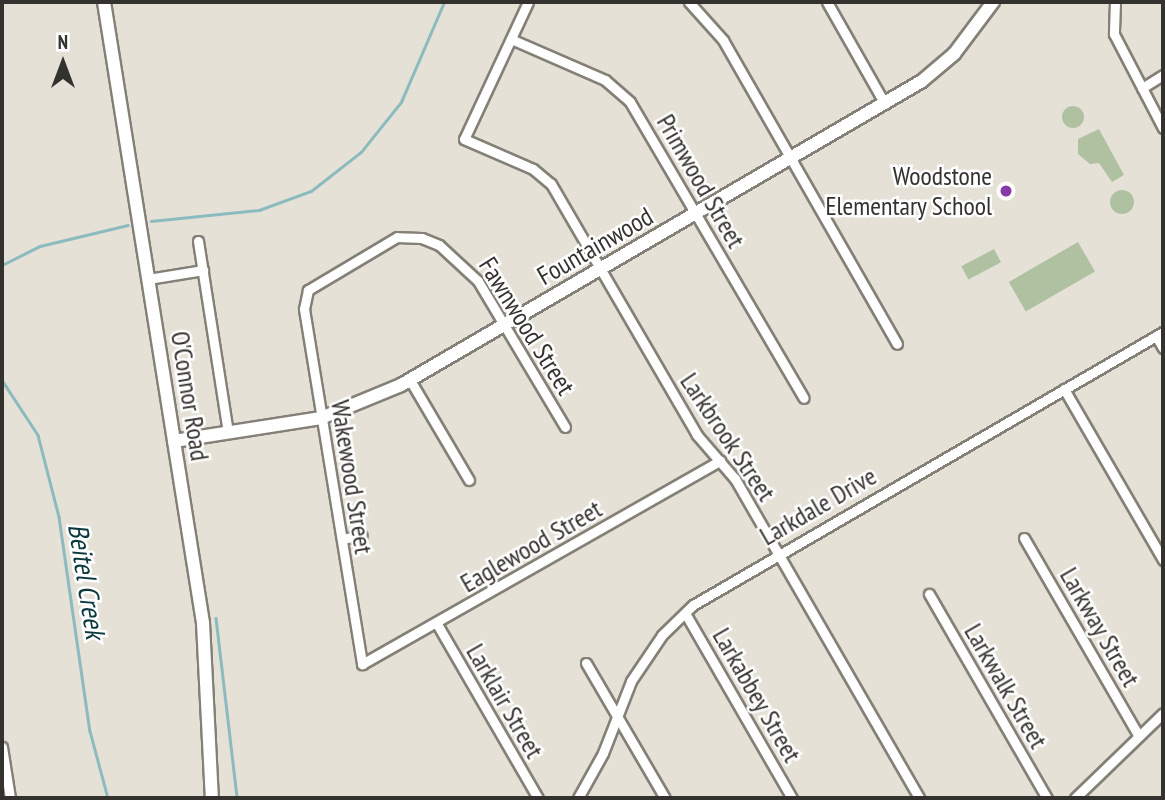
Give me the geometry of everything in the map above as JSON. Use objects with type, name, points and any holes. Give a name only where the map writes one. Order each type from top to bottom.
[{"type":"street","name":"O'Connor Road","points":[[104,2],[206,650],[212,798]]},
{"type":"street","points":[[511,39],[528,2]]},
{"type":"street","points":[[689,2],[714,26],[897,344]]},
{"type":"street","points":[[827,2],[885,104]]},
{"type":"street","name":"Fountainwood","points":[[174,441],[321,418],[372,400],[410,380],[885,104],[954,54],[993,2]]},
{"type":"street","points":[[1115,2],[1114,34],[1163,128]]},
{"type":"street","name":"Larkbrook Street","points":[[511,39],[464,139],[543,175],[697,435],[720,461],[778,553],[919,798]]},
{"type":"street","name":"Primwood Street","points":[[511,39],[622,91],[804,398]]},
{"type":"street","points":[[1142,88],[1163,75]]},
{"type":"street","name":"Wakewood Street","points":[[362,664],[321,418],[305,296],[324,279],[397,237],[410,236]]},
{"type":"street","name":"Fawnwood Street","points":[[410,236],[439,245],[460,260],[505,324],[565,427]]},
{"type":"street","points":[[198,240],[228,433]]},
{"type":"street","points":[[148,279],[203,270]]},
{"type":"street","points":[[1160,334],[1163,348]]},
{"type":"street","name":"Larkdale Drive","points":[[578,798],[642,663],[685,613],[778,553],[1160,334]]},
{"type":"street","points":[[410,380],[469,480]]},
{"type":"street","points":[[1064,389],[1163,560]]},
{"type":"street","name":"Eaglewood Street","points":[[362,664],[720,461]]},
{"type":"street","points":[[342,539],[362,534]]},
{"type":"street","name":"Larkway Street","points":[[1024,538],[1139,736]]},
{"type":"street","name":"Larkwalk Street","points":[[929,594],[1047,798]]},
{"type":"street","name":"Larkabbey Street","points":[[685,613],[792,798]]},
{"type":"street","name":"Larklair Street","points":[[436,624],[538,798]]},
{"type":"street","points":[[586,663],[665,798]]},
{"type":"street","points":[[1074,798],[1163,713]]},
{"type":"street","points":[[2,747],[10,798]]},
{"type":"green space","points":[[1069,106],[1077,106],[1084,113],[1084,121],[1077,128],[1069,128],[1062,121],[1062,113]]},
{"type":"green space","points":[[1099,129],[1124,175],[1112,182],[1099,163],[1090,164],[1078,154],[1078,139]]},
{"type":"green space","points":[[1122,190],[1133,197],[1134,202],[1127,213],[1122,214],[1111,207],[1110,202],[1117,191]]},
{"type":"green space","points":[[1078,242],[1095,271],[1026,311],[1009,282]]},
{"type":"green space","points":[[994,249],[1001,262],[968,280],[961,266]]},
{"type":"waterway","points":[[151,221],[259,210],[311,191],[361,152],[401,102],[444,2]]},
{"type":"waterway","points":[[2,265],[40,246],[128,225]]},
{"type":"waterway","name":"Beitel Creek","points":[[2,380],[38,435],[59,517],[90,731],[108,798]]},
{"type":"waterway","points":[[216,618],[237,798]]},
{"type":"waterway","points":[[1160,798],[1163,795]]},
{"type":"place","name":"Woodstone Elementary School","points":[[1006,191]]}]
